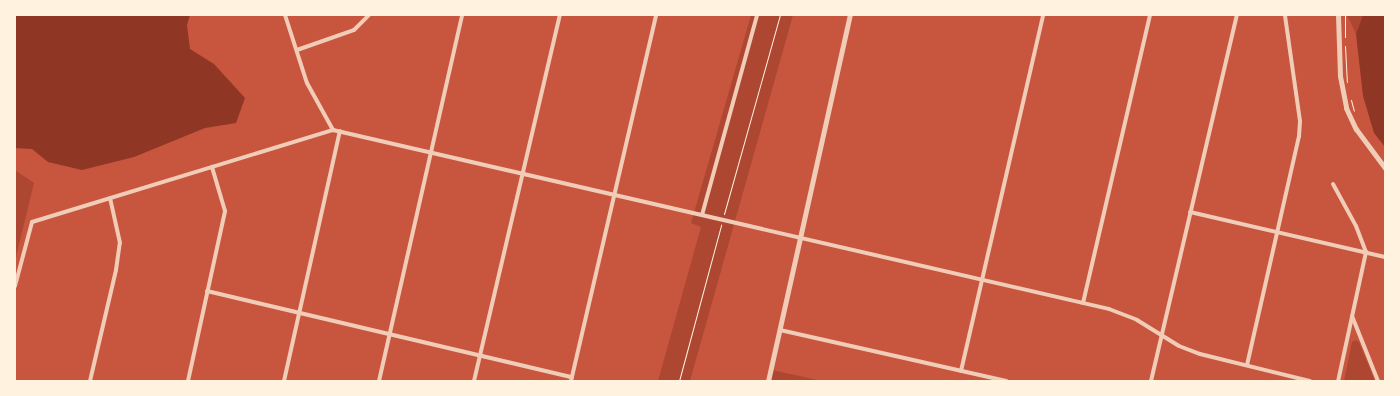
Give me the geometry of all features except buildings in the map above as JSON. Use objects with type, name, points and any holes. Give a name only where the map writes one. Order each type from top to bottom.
[{"type":"street","points":[[285,15],[308,83],[333,130]]},
{"type":"street","points":[[297,50],[354,30],[370,15]]},
{"type":"street","points":[[379,381],[462,15]]},
{"type":"street","points":[[474,381],[560,15]]},
{"type":"street","points":[[208,291],[572,379],[656,15]]},
{"type":"street","points":[[702,215],[758,15]]},
{"type":"street","points":[[768,381],[798,238],[850,15]]},
{"type":"street","points":[[961,371],[1043,15]]},
{"type":"street","points":[[1083,303],[1150,15]]},
{"type":"street","points":[[1151,381],[1238,15]]},
{"type":"street","points":[[1247,365],[1299,136],[1300,121],[1285,15]]},
{"type":"street","points":[[1338,15],[1340,76],[1346,108],[1356,129],[1385,168]]},
{"type":"street","points":[[15,286],[32,222],[333,130],[431,151],[722,221],[1109,309],[1137,320],[1200,354],[1310,381]]},
{"type":"street","points":[[284,381],[340,131]]},
{"type":"street","points":[[188,381],[224,211],[212,167]]},
{"type":"street","points":[[1333,184],[1356,226],[1366,252],[1338,381]]},
{"type":"street","points":[[90,381],[116,270],[120,243],[110,198]]},
{"type":"street","points":[[1190,212],[1385,257]]},
{"type":"street","points":[[1352,316],[1378,381]]},
{"type":"street","points":[[780,330],[1006,381]]},
{"type":"path","points":[[679,381],[780,15]]},
{"type":"path","points":[[1345,15],[1347,81]]},
{"type":"path","points":[[1351,101],[1356,117]]},
{"type":"shaded area","points":[[15,15],[190,15],[187,25],[190,49],[214,64],[245,98],[236,123],[205,128],[134,157],[82,170],[48,162],[32,149],[15,148]]},
{"type":"shaded area","points":[[751,15],[793,15],[690,381],[658,381],[701,227],[691,223]]},
{"type":"shaded area","points":[[1347,15],[1363,15],[1356,34]]},
{"type":"shaded area","points":[[1363,15],[1385,15],[1385,147],[1374,133],[1363,96],[1356,34]]},
{"type":"shaded area","points":[[15,170],[34,183],[15,261]]},
{"type":"shaded area","points":[[1356,340],[1359,342],[1375,381],[1344,381],[1352,342]]},
{"type":"shaded area","points":[[772,370],[822,381],[769,381]]}]
